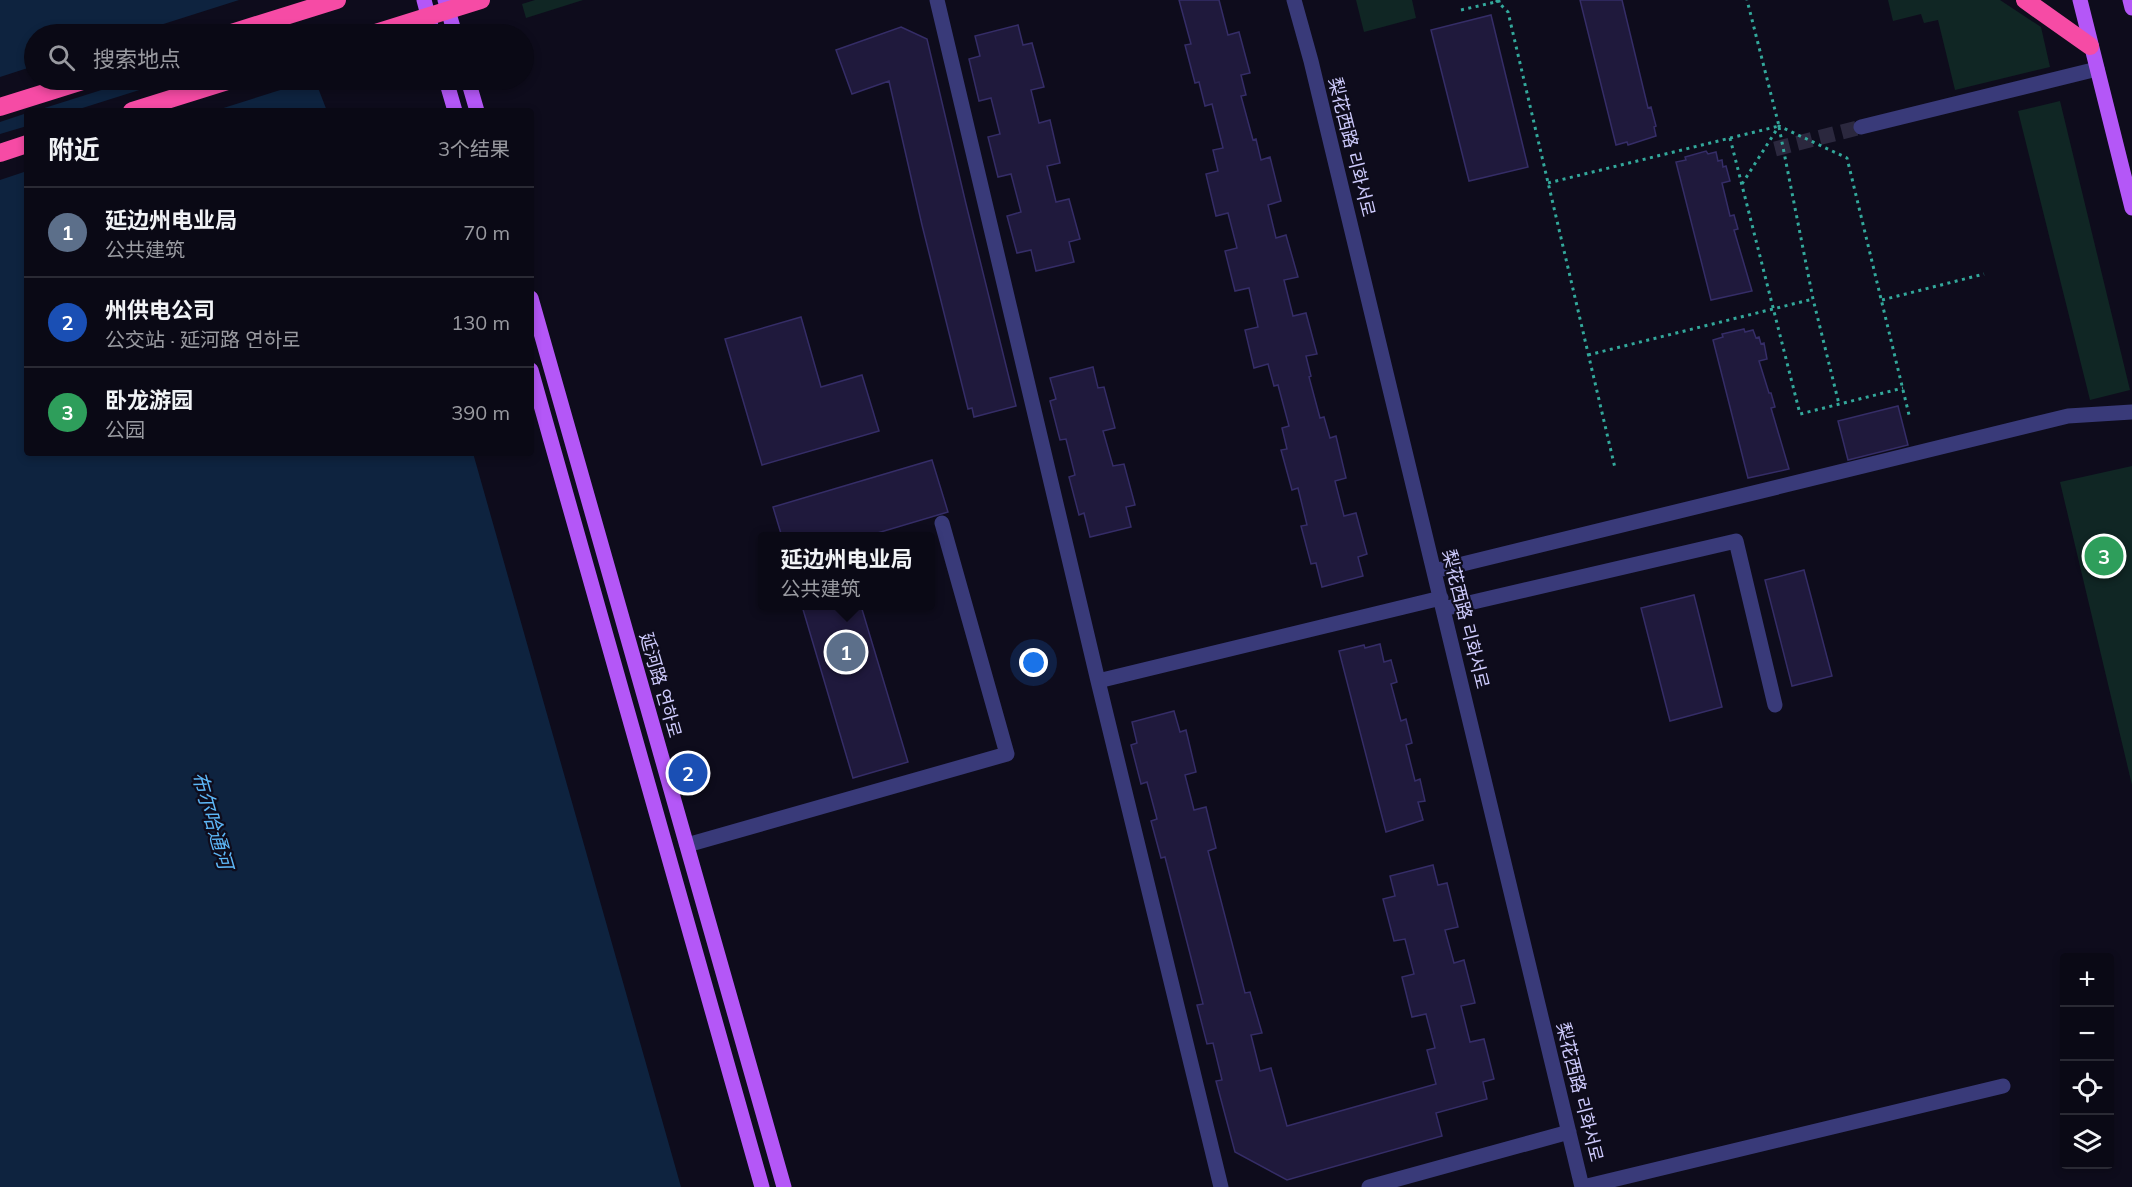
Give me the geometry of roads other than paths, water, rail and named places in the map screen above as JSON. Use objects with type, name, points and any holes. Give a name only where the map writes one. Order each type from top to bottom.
[{"type":"highway","points":[[260,24],[337,0]]},
{"type":"highway","points":[[405,24],[428,17],[447,5],[481,0]]},
{"type":"highway","points":[[2025,0],[2090,46]]},
{"type":"highway","points":[[0,107],[54,90]]},
{"type":"highway","points":[[142,108],[199,90]]},
{"type":"highway","points":[[0,153],[24,145]]},
{"type":"main road","points":[[2080,0],[2132,208]]},
{"type":"main road","points":[[2130,0],[2132,8]]},
{"type":"main road","points":[[447,5],[452,24]]},
{"type":"main road","points":[[449,90],[454,108]]},
{"type":"main road","points":[[471,90],[476,108]]},
{"type":"main road","name":"延河路 연하로","points":[[534,308],[784,1187]]},
{"type":"main road","points":[[534,381],[762,1187]]},
{"type":"street","points":[[936,0],[1221,1187]]},
{"type":"street","name":"梨花西路 리화서로","points":[[1294,0],[1311,61],[1583,1187]]},
{"type":"street","name":"梨花西路 리화서로","points":[[1301,0],[1311,61]]},
{"type":"street","points":[[1861,127],[2097,69]]},
{"type":"street","points":[[1434,571],[2068,416],[2132,412]]},
{"type":"street","points":[[687,845],[1007,753],[942,523]]},
{"type":"street","points":[[1098,681],[1736,541],[1775,705]]},
{"type":"street","points":[[1583,1187],[2003,1086]]},
{"type":"street","points":[[1369,1187],[1569,1132]]},
{"type":"water","name":"布尔哈通河","points":[[0,0],[284,0],[293,24],[24,24],[24,90],[319,90],[326,108],[24,108],[24,456],[474,456],[681,1187],[0,1187]]},
{"type":"tunnel","points":[[1775,149],[1861,127]]},
{"type":"place","name":"卧龙游园","points":[[2104,556]]},
{"type":"place","name":"延边州电业局","points":[[846,652]]},
{"type":"place","name":"州供电公司","points":[[688,773]]}]
